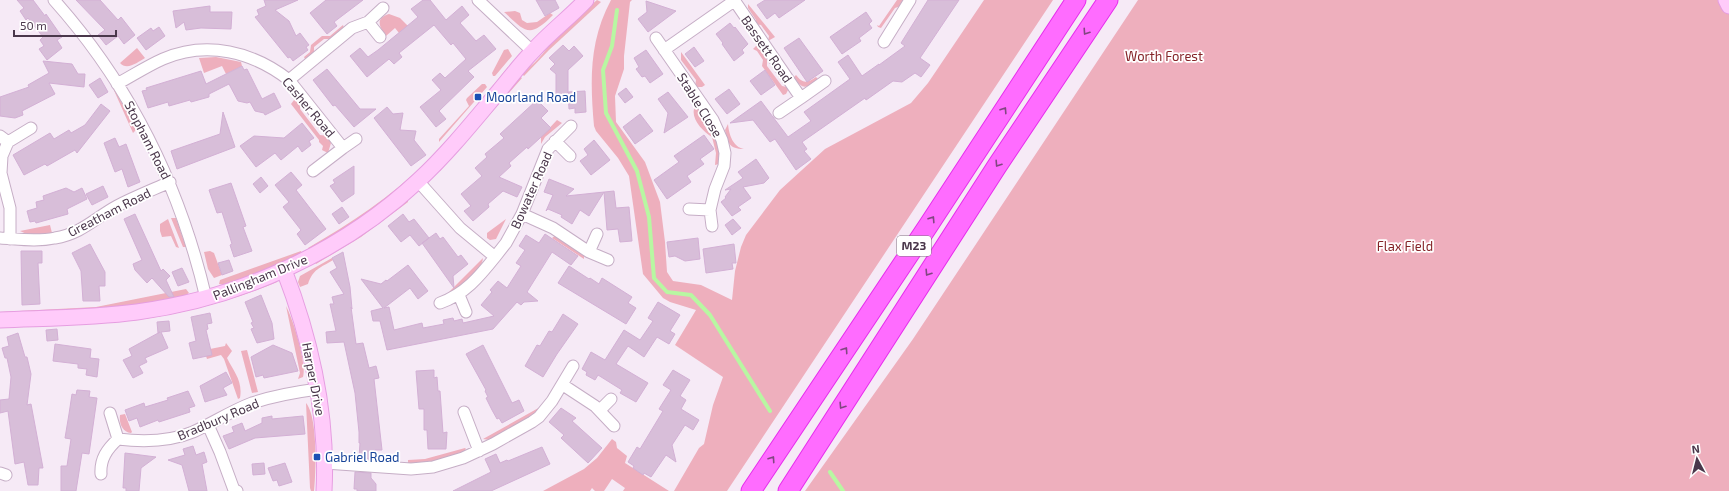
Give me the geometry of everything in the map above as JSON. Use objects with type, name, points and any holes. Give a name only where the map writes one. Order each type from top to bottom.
[{"type":"highway","name":"M23","points":[[751,491],[1076,0]]},
{"type":"highway","name":"M23","points":[[788,491],[997,166],[1108,0]]},
{"type":"street","points":[[478,0],[532,51]]},
{"type":"street","name":"Pallingham Drive","points":[[0,320],[137,312],[206,298],[248,285],[284,270],[315,254],[346,236],[372,218],[418,181],[448,152],[532,51],[586,0]]},
{"type":"street","points":[[664,50],[734,0]]},
{"type":"street","name":"Bassett Road","points":[[734,0],[801,98]]},
{"type":"street","points":[[884,42],[910,0]]},
{"type":"street","points":[[1726,0],[1729,6]]},
{"type":"street","name":"Stopham Road","points":[[58,1],[102,59],[140,121],[170,182],[184,222],[206,298]]},
{"type":"street","points":[[289,80],[352,28],[368,22],[383,8]]},
{"type":"street","points":[[368,22],[380,37]]},
{"type":"street","name":"Stable Close","points":[[656,38],[718,128],[722,140],[725,153],[724,166],[714,189],[710,210],[712,226]]},
{"type":"street","name":"Casher Road","points":[[117,84],[164,58],[177,54],[206,50],[229,51],[243,54],[267,65],[289,80],[343,148]]},
{"type":"street","points":[[779,113],[825,81]]},
{"type":"street","name":"Bowater Road","points":[[440,302],[459,295],[473,283],[506,243],[522,214],[545,154],[555,141],[571,126]]},
{"type":"street","points":[[5,238],[10,208],[0,168],[4,139],[31,128]]},
{"type":"street","name":"Casher Road","points":[[313,171],[356,139]]},
{"type":"street","points":[[555,141],[570,156]]},
{"type":"street","points":[[418,181],[460,228],[495,257]]},
{"type":"street","name":"Greatham Road","points":[[5,238],[39,240],[67,235],[90,225],[115,207],[170,182]]},
{"type":"street","points":[[689,209],[710,210]]},
{"type":"street","points":[[522,214],[553,228],[589,252],[608,260]]},
{"type":"street","points":[[589,252],[597,234]]},
{"type":"street","name":"Harper Drive","points":[[284,270],[308,343],[318,388],[325,463],[324,491]]},
{"type":"street","points":[[459,295],[466,312]]},
{"type":"street","points":[[325,463],[406,468],[422,468],[447,464],[479,451],[532,422],[545,411],[563,385],[573,366]]},
{"type":"street","points":[[563,385],[600,410],[614,426]]},
{"type":"street","name":"Bradbury Road","points":[[118,439],[146,441],[169,439],[192,432],[252,404],[292,393],[318,388]]},
{"type":"street","points":[[600,410],[611,399]]},
{"type":"street","points":[[464,412],[479,451]]},
{"type":"street","points":[[101,474],[101,461],[104,455],[118,439],[110,414]]},
{"type":"street","points":[[208,425],[235,491]]},
{"type":"green space","points":[[597,0],[601,2],[549,50],[524,76],[522,74],[536,61],[552,42]]},
{"type":"green space","points":[[611,0],[632,0],[630,2],[624,69],[615,96],[616,122],[645,162],[660,202],[667,272],[673,281],[701,285],[732,300],[735,271],[741,247],[746,235],[780,190],[825,149],[911,103],[928,83],[984,0],[1053,0],[727,491],[674,491],[699,448],[704,444],[713,405],[723,377],[675,345],[696,310],[670,302],[663,298],[643,274],[629,176],[618,158],[596,131],[594,126],[592,77],[595,46],[598,31]]},
{"type":"green space","points":[[897,0],[903,0],[901,6],[895,8],[881,28],[878,27],[877,25],[879,26]]},
{"type":"green space","name":"Flax Field","points":[[1138,0],[1729,0],[1729,491],[805,491],[913,339]]},
{"type":"green space","points":[[748,4],[775,37],[768,41],[769,36],[761,25],[755,24],[756,20],[748,8]]},
{"type":"green space","points":[[515,11],[520,13],[522,20],[527,23],[537,22],[550,13],[553,15],[545,23],[533,30],[528,30],[523,28],[504,12]]},
{"type":"green space","points":[[389,14],[400,18],[410,28],[399,33],[395,28],[386,36],[380,26],[380,20]]},
{"type":"green space","points":[[343,25],[344,28],[331,39],[324,39],[314,47],[314,53],[305,59],[304,57],[310,52],[311,45],[322,36],[330,36]]},
{"type":"green space","points":[[756,46],[759,46],[767,59],[767,66],[782,86],[787,87],[788,90],[786,94],[783,95],[762,66],[763,60],[757,51],[753,49]]},
{"type":"green space","points":[[137,48],[145,58],[129,66],[120,63]]},
{"type":"green space","points":[[508,49],[512,56],[495,76],[493,76],[492,73],[504,50]]},
{"type":"green space","points":[[681,52],[705,85],[702,87],[695,87],[696,80],[681,60]]},
{"type":"green space","points":[[216,57],[241,62],[242,66],[226,74],[222,66],[204,73],[199,58]]},
{"type":"green space","points":[[508,67],[511,69],[428,164],[372,212],[310,251],[308,248],[370,209],[413,175],[437,151]]},
{"type":"green space","points":[[796,75],[805,82],[816,77],[819,80],[805,87],[802,86],[794,77]]},
{"type":"green space","points":[[519,76],[522,78],[440,171],[439,169]]},
{"type":"green space","points":[[482,84],[485,84],[487,87],[439,142],[439,139],[469,106],[466,100],[467,98]]},
{"type":"green space","points":[[112,86],[137,129],[133,133]]},
{"type":"green space","points":[[294,100],[301,102],[300,109],[320,135],[328,136],[331,143],[328,153],[322,150],[323,146],[319,140],[291,104]]},
{"type":"green space","points":[[696,105],[704,117],[703,123],[709,133],[715,135],[720,152],[719,164],[715,165],[716,153],[712,137],[700,127],[695,118],[694,109]]},
{"type":"green space","points":[[557,120],[562,123],[545,137],[541,144],[541,137]]},
{"type":"green space","points":[[728,124],[732,140],[737,146],[744,149],[735,148],[728,142],[725,130]]},
{"type":"green space","points":[[408,199],[408,202],[361,237],[316,264],[314,261]]},
{"type":"green space","points":[[171,218],[176,218],[186,247],[183,247]]},
{"type":"green space","points":[[168,219],[179,248],[176,247],[171,236],[162,237],[160,224]]},
{"type":"green space","points":[[506,219],[496,239],[490,240],[487,238],[487,233]]},
{"type":"green space","points":[[50,225],[52,233],[29,235],[20,231]]},
{"type":"green space","points":[[556,235],[584,255],[584,259],[552,238]]},
{"type":"green space","points":[[210,251],[214,253],[222,275],[214,278],[208,269],[204,252]]},
{"type":"green space","points":[[301,251],[302,255],[271,268],[224,285],[219,284],[220,280]]},
{"type":"green space","points":[[332,258],[333,260],[321,267],[312,275],[308,284],[300,287],[298,282],[300,276]]},
{"type":"green space","points":[[483,258],[482,264],[469,280],[446,295]]},
{"type":"green space","points":[[274,281],[277,282],[241,296],[187,311],[131,321],[130,318]]},
{"type":"green space","points":[[186,289],[189,293],[181,298],[112,309],[0,315],[0,312],[96,307]]},
{"type":"green space","points":[[286,306],[296,330],[303,362],[303,377],[298,379],[300,373]]},
{"type":"green space","points":[[226,343],[232,351],[227,358],[239,382],[241,392],[240,398],[238,399],[224,359],[221,355],[207,359],[206,356],[210,349],[225,346]]},
{"type":"green space","points":[[247,350],[258,392],[252,393],[241,351]]},
{"type":"green space","points":[[306,403],[313,420],[316,458],[314,491],[311,491],[310,488]]},
{"type":"green space","points":[[542,406],[533,416],[490,440],[483,439]]},
{"type":"green space","points":[[125,414],[132,432],[131,433],[123,429],[120,421],[120,415]]},
{"type":"green space","points":[[612,439],[616,442],[617,448],[627,456],[625,463],[669,491],[623,491],[625,488],[612,479],[604,491],[595,491],[592,488],[590,491],[543,491],[584,469],[597,458]]},
{"type":"green space","points":[[465,448],[466,449],[461,453],[447,459],[408,464],[408,460],[425,459]]},
{"type":"building","points":[[17,0],[33,0],[45,16],[46,14],[62,37],[57,40],[62,48],[47,60],[39,49],[44,46],[40,40],[43,37],[28,18],[26,20],[20,11],[24,8]]},
{"type":"building","points":[[76,0],[100,0],[118,20],[121,17],[135,35],[124,44],[118,36],[106,45],[98,35],[105,30]]},
{"type":"building","points":[[264,0],[298,0],[275,10],[289,21],[296,36],[300,33],[309,45],[306,47],[308,50],[293,61],[290,57],[288,58],[255,17],[259,15],[257,10],[266,6]]},
{"type":"building","points":[[326,0],[363,0],[334,22],[337,26],[327,34],[310,13]]},
{"type":"building","points":[[423,0],[430,0],[446,20],[462,6],[469,15],[460,23],[476,41],[484,35],[496,49],[468,71],[474,77],[439,111],[446,119],[436,127],[420,107],[441,90],[432,80],[440,73],[445,78],[466,59],[453,43],[451,45],[434,25],[399,53],[402,57],[394,64],[389,59],[367,77],[350,56],[360,48],[368,57],[378,50],[418,17],[411,9]]},
{"type":"building","points":[[536,0],[555,0],[559,8],[545,16]]},
{"type":"building","points":[[765,0],[805,0],[779,18],[775,13],[767,19],[757,5]]},
{"type":"building","points":[[928,0],[959,0],[920,58],[930,65],[921,77],[915,73],[902,82],[893,81],[866,100],[865,98],[802,142],[807,149],[804,151],[811,159],[796,170],[775,139],[770,142],[753,120],[730,123],[761,101],[788,137],[811,121],[804,112],[850,79],[838,62],[848,55],[862,76],[879,65],[905,46],[901,43]]},
{"type":"building","points":[[646,1],[676,11],[648,32],[638,19],[647,12]]},
{"type":"building","points":[[210,6],[210,12],[232,12],[231,29],[201,28],[186,30],[184,22],[176,28],[173,11]]},
{"type":"building","points":[[866,12],[872,21],[869,24],[872,28],[859,38],[861,41],[842,54],[830,37]]},
{"type":"building","points":[[730,23],[748,44],[742,50],[744,53],[734,61],[716,34]]},
{"type":"building","points":[[159,27],[165,36],[146,50],[137,38],[151,28],[153,31]]},
{"type":"building","points":[[799,38],[823,71],[807,82],[784,48]]},
{"type":"building","points":[[563,45],[569,51],[574,46],[583,56],[568,70],[568,92],[564,96],[556,96],[556,74],[550,69],[555,64],[549,58]]},
{"type":"building","points":[[694,47],[704,61],[695,67],[685,54]]},
{"type":"building","points":[[646,50],[663,74],[650,83],[645,76],[642,77],[636,69],[639,67],[634,58]]},
{"type":"building","points":[[43,61],[72,64],[78,74],[85,74],[84,87],[49,83],[55,94],[22,111],[23,115],[15,118],[0,116],[0,97],[29,87],[28,85],[49,73]]},
{"type":"building","points":[[242,66],[244,70],[247,69],[262,99],[274,93],[281,107],[265,115],[264,113],[255,111],[250,102],[247,103],[238,101],[229,84],[209,94],[209,97],[191,102],[190,100],[169,106],[168,102],[148,108],[142,91],[147,90],[146,88],[201,71],[206,84]]},
{"type":"building","points":[[327,69],[360,109],[376,109],[354,127],[335,105],[333,106],[313,80]]},
{"type":"building","points":[[765,70],[775,85],[761,95],[750,81]]},
{"type":"building","points":[[100,78],[108,92],[98,98],[89,85]]},
{"type":"building","points":[[626,88],[633,97],[625,103],[618,94]]},
{"type":"building","points":[[729,89],[740,104],[727,114],[715,99]]},
{"type":"building","points":[[585,91],[586,112],[575,113],[575,108],[569,109],[568,92]]},
{"type":"building","points":[[668,92],[688,117],[664,133],[668,113],[658,99]]},
{"type":"building","points":[[537,100],[548,111],[541,118],[551,128],[528,149],[527,147],[509,163],[511,166],[499,177],[522,187],[517,197],[503,191],[488,204],[489,207],[473,221],[464,211],[471,206],[461,194],[482,176],[475,168],[487,157],[485,154],[504,138],[500,134]]},
{"type":"building","points":[[101,104],[110,111],[77,153],[75,150],[47,166],[45,164],[24,175],[13,155],[50,133],[54,139],[69,130],[71,133],[85,125]]},
{"type":"building","points":[[387,107],[393,114],[403,113],[400,130],[416,131],[414,140],[426,155],[411,166],[374,118]]},
{"type":"building","points":[[223,112],[235,147],[177,169],[171,151],[220,134]]},
{"type":"building","points":[[640,114],[653,131],[635,144],[623,127]]},
{"type":"building","points":[[302,123],[314,138],[309,141],[311,145],[302,152],[298,146],[281,160],[275,153],[256,167],[240,146],[254,136],[284,138]]},
{"type":"building","points":[[704,135],[714,149],[700,159],[704,164],[687,176],[691,182],[667,199],[654,180],[679,162],[674,156]]},
{"type":"building","points":[[115,138],[119,147],[126,144],[140,182],[128,187],[122,169],[115,172],[104,143]]},
{"type":"building","points":[[594,140],[610,160],[591,175],[580,161],[588,155],[584,149]]},
{"type":"building","points":[[756,159],[769,178],[764,183],[743,187],[751,198],[738,207],[741,210],[732,216],[721,202],[726,198],[725,197],[731,189],[725,190],[743,178],[738,172]]},
{"type":"building","points":[[354,166],[354,194],[342,202],[330,186],[335,183],[333,180]]},
{"type":"building","points":[[291,172],[302,185],[296,190],[326,229],[305,245],[297,234],[301,230],[283,207],[289,202],[275,185]]},
{"type":"building","points":[[261,177],[268,186],[260,193],[253,184]]},
{"type":"building","points":[[549,179],[574,189],[566,196],[604,192],[589,216],[580,210],[572,224],[561,217],[562,215],[548,209],[546,211],[553,195],[544,192]]},
{"type":"building","points":[[231,183],[246,226],[243,227],[252,251],[234,257],[230,245],[232,244],[222,212],[217,213],[209,190]]},
{"type":"building","points":[[103,186],[108,197],[92,205],[86,194]]},
{"type":"building","points":[[66,188],[74,192],[82,188],[87,199],[67,209],[68,214],[36,223],[35,221],[30,222],[27,211],[37,208],[36,202],[44,200],[43,196]]},
{"type":"building","points":[[614,191],[616,208],[629,207],[632,241],[620,242],[618,229],[607,230],[604,192]]},
{"type":"building","points":[[342,207],[349,217],[339,224],[332,214]]},
{"type":"building","points":[[135,214],[161,271],[163,269],[170,276],[166,280],[174,297],[169,297],[152,278],[147,283],[135,270],[133,264],[142,260],[124,219]]},
{"type":"building","points":[[403,214],[409,222],[414,219],[429,238],[419,246],[410,235],[401,242],[388,226]]},
{"type":"building","points":[[733,219],[741,228],[732,235],[725,225]]},
{"type":"building","points":[[436,233],[440,239],[443,237],[458,257],[461,255],[468,264],[453,276],[454,288],[422,243]]},
{"type":"building","points":[[545,234],[578,256],[571,265],[552,252],[527,292],[538,301],[524,302],[521,305],[517,302],[493,329],[387,350],[380,321],[373,321],[371,311],[383,308],[361,279],[381,284],[408,265],[428,291],[418,299],[410,288],[384,308],[389,307],[394,330],[422,323],[423,328],[444,324],[443,320],[453,318],[454,321],[462,319],[463,323],[494,316],[481,305],[492,292],[490,290],[498,281],[507,288],[521,266],[516,263],[525,250],[519,246],[526,235],[539,243]]},
{"type":"building","points":[[698,238],[700,259],[685,261],[675,256],[669,257],[667,242]]},
{"type":"building","points":[[90,244],[105,272],[105,286],[99,286],[100,301],[83,301],[81,271],[72,253]]},
{"type":"building","points":[[734,244],[736,263],[732,263],[733,269],[706,273],[703,249]]},
{"type":"building","points":[[21,251],[42,251],[42,263],[38,263],[40,304],[22,305]]},
{"type":"building","points":[[343,252],[350,287],[356,344],[363,343],[369,368],[376,366],[379,378],[374,379],[382,450],[375,450],[374,455],[372,455],[372,459],[359,458],[360,443],[355,393],[344,342],[327,343],[326,332],[336,331],[330,304],[334,304],[332,297],[344,294],[330,272],[337,268],[332,258]]},
{"type":"building","points":[[229,260],[233,271],[222,275],[218,263]]},
{"type":"building","points":[[569,266],[599,284],[602,278],[632,297],[628,303],[636,308],[626,324],[558,283]]},
{"type":"building","points":[[182,268],[189,282],[178,286],[172,272]]},
{"type":"building","points":[[261,295],[272,323],[274,339],[257,343],[251,329],[254,328],[251,323],[253,322],[245,302]]},
{"type":"building","points":[[658,302],[680,315],[670,331],[675,334],[669,344],[657,337],[644,357],[628,346],[616,364],[648,383],[636,402],[620,393],[622,390],[598,375],[595,380],[586,375],[587,372],[582,369],[591,352],[605,360],[624,330],[640,340],[653,321],[648,318]]},
{"type":"building","points":[[210,313],[212,323],[207,324],[208,329],[206,330],[212,355],[193,359],[189,343],[196,341],[191,317]]},
{"type":"building","points":[[563,314],[578,324],[543,377],[525,366],[537,345],[540,346],[549,331],[552,332]]},
{"type":"building","points":[[169,321],[170,331],[161,332],[168,348],[145,358],[147,362],[139,366],[143,373],[133,378],[123,360],[132,356],[129,349],[160,332],[158,333],[157,322]]},
{"type":"building","points":[[57,329],[58,340],[47,341],[46,330]]},
{"type":"building","points":[[18,333],[25,357],[27,357],[31,374],[27,405],[31,404],[43,468],[39,468],[38,485],[28,485],[24,462],[15,464],[8,411],[0,413],[0,400],[9,399],[11,377],[7,358],[5,358],[2,348],[9,346],[7,337]]},
{"type":"building","points":[[55,344],[91,349],[90,358],[99,359],[97,377],[86,375],[87,369],[78,368],[78,364],[53,361]]},
{"type":"building","points":[[273,345],[292,353],[298,371],[264,378],[263,375],[256,377],[251,357]]},
{"type":"building","points":[[483,345],[512,403],[519,400],[524,411],[502,423],[499,418],[497,419],[492,410],[486,398],[488,397],[485,391],[486,390],[466,354]]},
{"type":"building","points":[[434,370],[434,378],[437,377],[438,391],[440,391],[443,433],[447,432],[446,449],[428,449],[427,430],[424,430],[424,409],[419,409],[416,371]]},
{"type":"building","points":[[673,370],[690,380],[680,396],[686,400],[681,409],[699,420],[693,430],[685,425],[672,445],[676,462],[666,455],[651,477],[644,473],[643,475],[633,468],[634,466],[628,462],[637,447],[640,449],[663,411],[659,409],[671,390],[663,385]]},
{"type":"building","points":[[226,372],[232,383],[223,388],[227,395],[205,402],[200,386]]},
{"type":"building","points":[[77,390],[90,391],[89,397],[97,398],[89,454],[82,453],[76,491],[61,491],[61,466],[67,466],[71,439],[65,438],[72,394],[76,395]]},
{"type":"building","points":[[188,391],[195,406],[189,408],[190,412],[159,422],[158,420],[140,427],[137,418],[129,421],[125,410],[144,403],[145,407],[168,400],[167,398]]},
{"type":"building","points":[[561,408],[576,418],[572,421],[602,448],[588,463],[561,438],[564,435],[549,422]]},
{"type":"building","points":[[272,416],[272,419],[303,416],[305,434],[255,438],[229,449],[223,436],[234,432],[232,427],[242,423],[245,431],[262,423],[262,418]]},
{"type":"building","points":[[193,446],[196,455],[204,452],[207,462],[202,464],[207,491],[189,491],[182,465],[168,460],[185,455],[183,449]]},
{"type":"building","points":[[542,447],[550,464],[491,491],[453,491],[491,472],[485,459],[496,454],[500,463]]},
{"type":"building","points":[[125,453],[156,457],[141,468],[139,491],[126,491],[126,488],[123,488]]},
{"type":"building","points":[[264,463],[265,474],[253,475],[252,464]]},
{"type":"building","points":[[285,463],[292,482],[279,486],[277,480],[273,481],[268,468]]},
{"type":"building","points":[[355,472],[371,473],[371,478],[376,484],[376,491],[357,491],[357,489],[354,489]]},
{"type":"waterway","points":[[617,10],[612,46],[603,70],[606,113],[637,171],[649,217],[654,278],[667,292],[691,295],[710,315],[770,411]]},
{"type":"waterway","points":[[830,472],[843,491]]},
{"type":"place","name":"Moorland Road","points":[[478,97]]},
{"type":"place","name":"Gabriel Road","points":[[317,457]]},
{"type":"park label","name":"Worth Forest","points":[[1164,56]]}]
